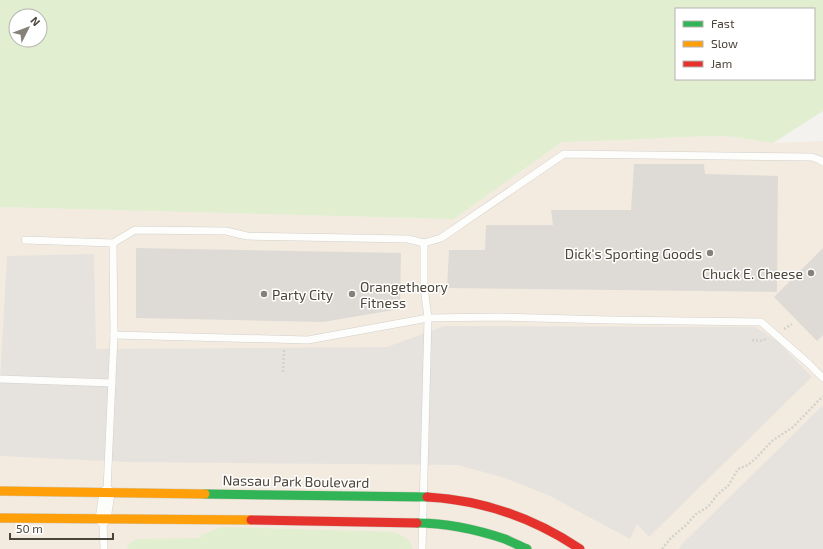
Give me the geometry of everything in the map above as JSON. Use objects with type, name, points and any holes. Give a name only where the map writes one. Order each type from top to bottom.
[{"type":"street","name":"Nassau Park Boulevard","points":[[0,491],[423,497],[461,500],[484,505],[526,519],[550,530],[580,549]]},
{"type":"street","points":[[103,519],[107,493]]},
{"type":"street","points":[[0,518],[423,523],[457,527],[483,533],[505,539],[527,549]]},
{"type":"lane","points":[[25,240],[113,243],[135,230],[226,231],[247,236],[408,240],[424,244],[441,238],[564,154],[812,157],[823,162]]},
{"type":"lane","points":[[107,493],[114,335],[113,243]]},
{"type":"lane","points":[[422,549],[428,318],[424,287],[424,244]]},
{"type":"lane","points":[[114,335],[308,340],[428,318],[498,317],[761,322],[823,378]]},
{"type":"lane","points":[[0,379],[112,383]]},
{"type":"lane","points":[[103,519],[104,549]]},
{"type":"lane","points":[[505,539],[506,549]]},
{"type":"path","points":[[662,549],[671,538],[696,514],[708,507],[717,495],[728,486],[738,469],[748,465],[772,441],[793,427],[823,396]]},
{"type":"shaded area","points":[[727,136],[773,143],[823,141],[823,549],[0,549],[0,207],[454,219],[562,142]]},
{"type":"shaded area","points":[[94,254],[96,349],[387,347],[444,326],[755,327],[778,342],[812,377],[649,537],[637,524],[630,539],[548,495],[505,478],[458,465],[125,462],[0,456],[0,380],[7,256]]},
{"type":"shaded area","points":[[823,405],[823,549],[679,549],[681,545]]},
{"type":"green space","points":[[0,0],[823,0],[823,111],[773,143],[727,136],[562,142],[454,219],[0,207]]},
{"type":"green space","points":[[222,527],[393,532],[408,540],[413,549],[127,549],[129,544],[136,539],[201,538],[201,535]]},
{"type":"building","points":[[634,164],[704,164],[705,174],[778,176],[777,292],[447,288],[449,250],[485,250],[486,225],[553,225],[551,210],[631,210]]},
{"type":"building","points":[[136,248],[401,253],[400,309],[323,322],[136,318]]},
{"type":"building","name":"Chuck E. Cheese","points":[[823,248],[823,335],[817,341],[774,297]]},
{"type":"traffic: fast","points":[[205,494],[427,497]]},
{"type":"traffic: fast","points":[[417,523],[439,524],[473,530],[505,539],[527,549]]},
{"type":"traffic: slow","points":[[0,491],[205,494]]},
{"type":"traffic: slow","points":[[0,518],[251,520]]},
{"type":"traffic: jam","points":[[427,497],[468,502],[507,512],[544,528],[580,549]]},
{"type":"traffic: jam","points":[[251,520],[417,523]]},
{"type":"place","name":"Dick's Sporting Goods","points":[[710,253]]},
{"type":"place","name":"Chuck E. Cheese","points":[[811,273]]},
{"type":"place","name":"Party City","points":[[264,294]]},
{"type":"place","name":"Orangetheory Fitness","points":[[352,294]]}]
